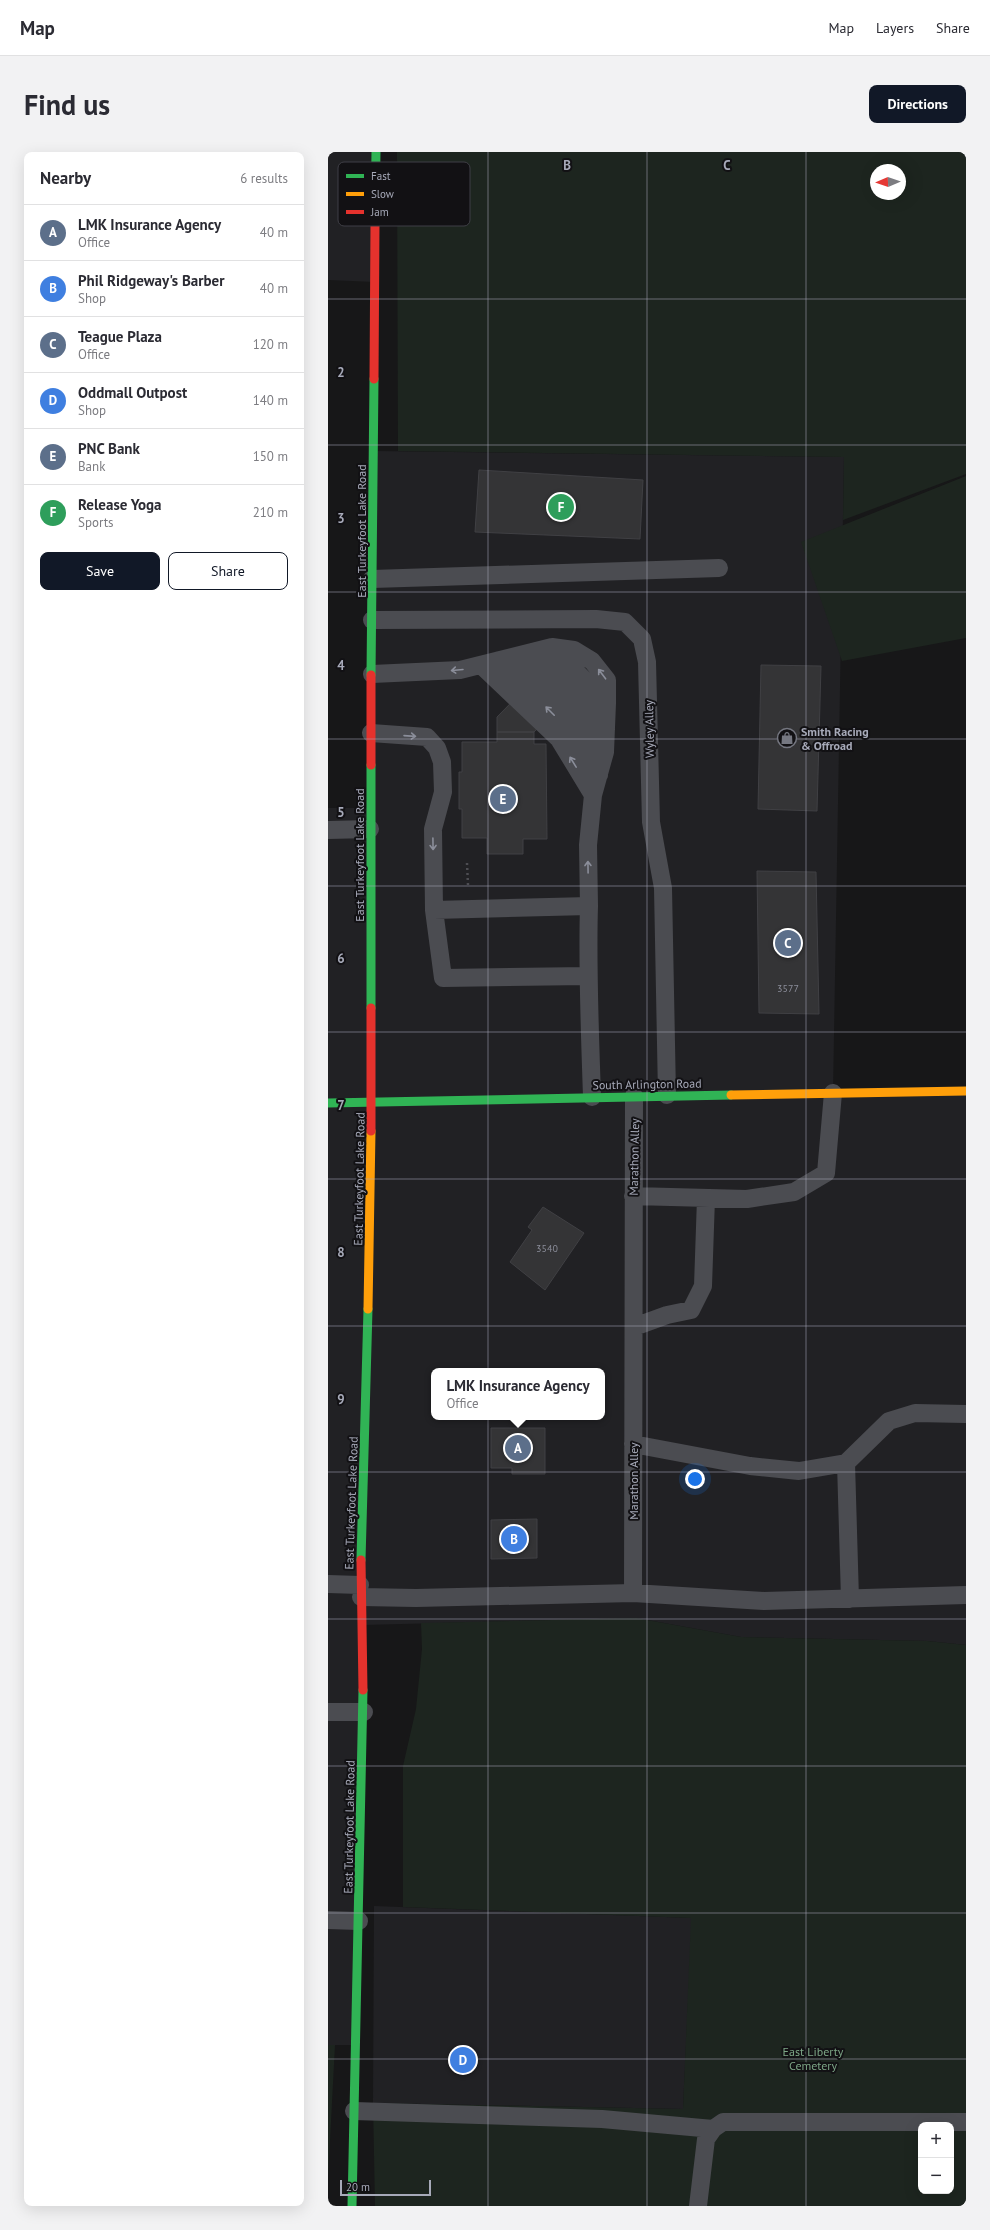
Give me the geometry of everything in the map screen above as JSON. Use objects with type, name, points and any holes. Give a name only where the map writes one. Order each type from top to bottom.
[{"type":"main road","name":"East Turkeyfoot Lake Road","points":[[376,152],[376,162]]},
{"type":"main road","name":"East Turkeyfoot Lake Road","points":[[352,2206],[364,1712],[360,1591],[367,1378],[372,1103],[370,829],[375,226]]},
{"type":"main road","name":"South Arlington Road","points":[[328,1103],[667,1095],[966,1091]]},
{"type":"lane","points":[[372,580],[719,568]]},
{"type":"lane","name":"Wyley Alley","points":[[372,620],[596,619],[626,622],[642,639],[647,662],[651,822],[663,888],[667,1095]]},
{"type":"lane","points":[[372,674],[460,670],[552,647],[574,650],[592,661],[607,680],[605,752],[593,795],[588,845],[588,976],[592,1097]]},
{"type":"lane","points":[[534,652],[586,702],[606,729]]},
{"type":"lane","points":[[506,658],[583,720],[605,752]]},
{"type":"lane","points":[[506,658],[581,742],[599,775]]},
{"type":"lane","points":[[481,665],[560,739],[593,795]]},
{"type":"lane","points":[[371,733],[427,737],[437,748],[442,762],[443,792],[433,829],[434,910],[443,978],[588,976]]},
{"type":"lane","points":[[328,830],[370,829]]},
{"type":"lane","points":[[434,910],[589,906]]},
{"type":"lane","points":[[633,1196],[747,1199],[794,1192],[826,1173],[832,1093]]},
{"type":"lane","name":"Marathon Alley","points":[[634,1096],[634,1593]]},
{"type":"lane","points":[[634,1327],[667,1315],[691,1310],[703,1286],[706,1198]]},
{"type":"lane","points":[[633,1444],[750,1466],[799,1471],[846,1463],[889,1420],[915,1414],[966,1414]]},
{"type":"lane","points":[[846,1463],[850,1599]]},
{"type":"lane","points":[[328,1584],[360,1591],[416,1598],[634,1593],[764,1601],[966,1595]]},
{"type":"lane","points":[[328,1712],[364,1712]]},
{"type":"lane","points":[[328,1920],[359,1921]]},
{"type":"lane","points":[[354,2111],[602,2119],[713,2129]]},
{"type":"lane","points":[[698,2206],[706,2139],[713,2129],[723,2122],[966,2122]]},
{"type":"shaded area","points":[[328,152],[376,152],[376,162],[338,162],[338,226],[375,226],[375,282],[328,280]]},
{"type":"shaded area","points":[[374,451],[844,457],[833,1093],[966,1091],[966,1645],[927,1641],[741,1637],[636,1618],[363,1625],[356,2045],[328,2045],[328,808],[370,808]]},
{"type":"shaded area","points":[[374,1906],[692,1918],[683,2109],[373,2103]]},
{"type":"green space","points":[[397,152],[966,152],[966,474],[843,520],[844,457],[398,451],[397,226],[470,226],[470,162],[397,162]]},
{"type":"green space","points":[[966,476],[966,638],[842,661],[801,542]]},
{"type":"green space","name":"East Liberty Cemetery","points":[[636,1618],[741,1637],[927,1641],[966,1645],[966,2206],[375,2206],[373,2103],[683,2109],[691,1918],[403,1907],[403,1766],[416,1709],[422,1649],[421,1623]]},
{"type":"green space","points":[[328,2045],[335,2045],[328,2179]]},
{"type":"building","points":[[479,470],[643,480],[640,539],[475,532]]},
{"type":"building","points":[[560,653],[586,678],[534,732],[497,732],[497,717]]},
{"type":"building","points":[[761,665],[821,666],[817,811],[758,809]]},
{"type":"building","points":[[497,732],[534,732],[534,744],[546,744],[547,839],[523,839],[523,854],[487,854],[487,838],[462,838],[462,809],[459,809],[459,772],[462,772],[462,742],[497,742]]},
{"type":"building","points":[[757,871],[816,872],[819,1014],[759,1013]]},
{"type":"building","points":[[543,1207],[584,1233],[545,1290],[510,1262],[532,1230],[528,1227]]},
{"type":"building","points":[[491,1428],[545,1428],[545,1474],[512,1474],[512,1468],[491,1468]]},
{"type":"building","points":[[537,1519],[537,1558],[491,1559],[491,1520]]},
{"type":"traffic: fast","points":[[376,152],[376,162]]},
{"type":"traffic: fast","points":[[371,675],[374,379]]},
{"type":"traffic: fast","points":[[371,765],[371,1008]]},
{"type":"traffic: fast","points":[[328,1103],[731,1095]]},
{"type":"traffic: fast","points":[[361,1560],[368,1309]]},
{"type":"traffic: fast","points":[[352,2206],[363,1690]]},
{"type":"traffic: slow","points":[[731,1095],[966,1091]]},
{"type":"traffic: slow","points":[[368,1309],[371,1131]]},
{"type":"traffic: jam","points":[[374,379],[375,226]]},
{"type":"traffic: jam","points":[[371,675],[371,765]]},
{"type":"traffic: jam","points":[[371,1008],[371,1131]]},
{"type":"traffic: jam","points":[[361,1560],[363,1690]]},
{"type":"place","name":"Release Yoga","points":[[561,507]]},
{"type":"place","name":"Smith Racing & Offroad","points":[[787,738]]},
{"type":"place","name":"PNC Bank","points":[[503,799]]},
{"type":"place","name":"Teague Plaza","points":[[788,943]]},
{"type":"place","name":"LMK Insurance Agency","points":[[518,1448]]},
{"type":"place","name":"Phil Ridgeway's Barber","points":[[514,1539]]},
{"type":"place","name":"Oddmall Outpost","points":[[463,2060]]}]
